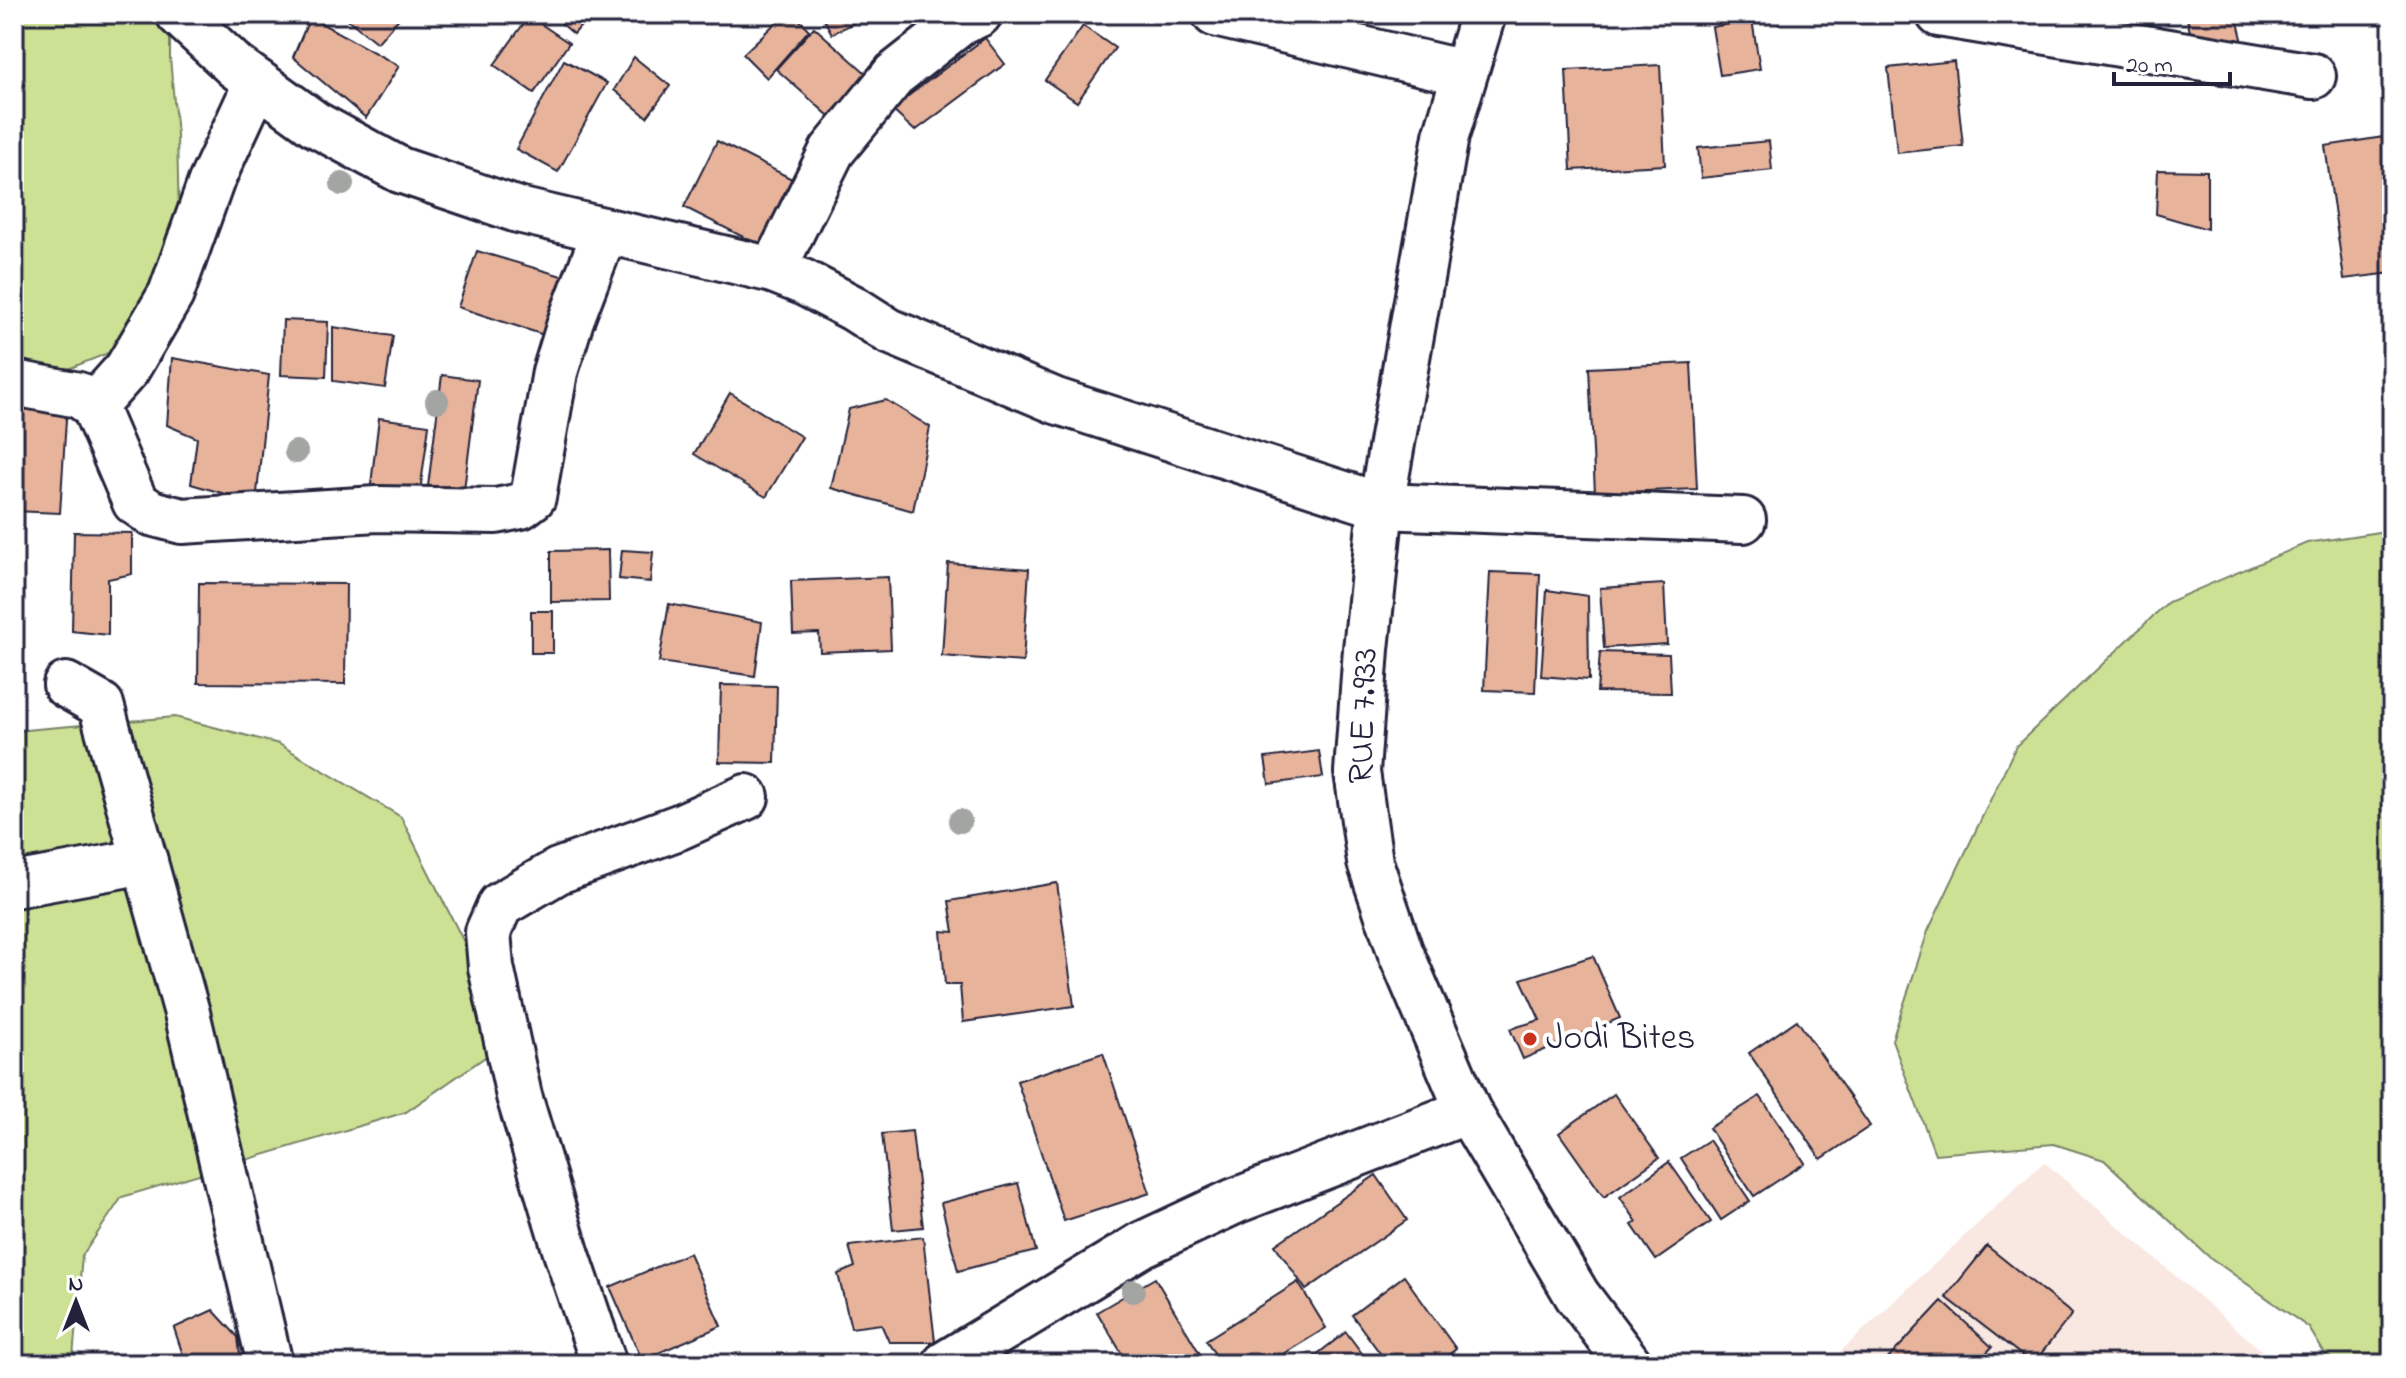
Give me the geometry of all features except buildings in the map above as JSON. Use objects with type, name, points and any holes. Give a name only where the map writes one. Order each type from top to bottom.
[{"type":"street","points":[[179,14],[235,66],[315,124],[400,170],[518,210],[773,270],[841,302],[889,331],[1056,401],[1381,506],[1743,520]]},
{"type":"street","points":[[1215,14],[1464,73]]},
{"type":"street","name":"RUE 7.933","points":[[1483,14],[1446,136],[1381,506],[1357,772],[1370,862],[1400,951],[1468,1111],[1577,1295],[1629,1364]]},
{"type":"street","points":[[1939,14],[2313,76]]},
{"type":"street","points":[[773,270],[832,151],[895,74],[965,17]]},
{"type":"street","points":[[94,406],[127,369],[171,294],[211,182],[257,82]]},
{"type":"street","points":[[14,383],[79,395],[94,406],[135,502],[151,513],[182,521],[377,509],[496,511],[521,506],[533,497],[555,372],[605,231]]},
{"type":"street","points":[[66,685],[101,705],[187,1013],[270,1364]]},
{"type":"street","points":[[604,1364],[519,1096],[491,967],[488,932],[500,905],[558,871],[679,827],[746,797]]},
{"type":"street","points":[[14,885],[145,861]]},
{"type":"street","points":[[945,1364],[1143,1244],[1235,1201],[1468,1111]]},
{"type":"shaded area","points":[[2044,1162],[2277,1364],[1827,1364]]},
{"type":"green space","points":[[14,14],[170,14],[180,264],[151,336],[53,375],[14,366]]},
{"type":"green space","points":[[2392,530],[2392,1364],[2331,1364],[2309,1328],[2208,1256],[2104,1160],[2054,1144],[1935,1154],[1892,1040],[1928,931],[2016,746],[2168,602],[2307,543]]},
{"type":"green space","points":[[175,717],[279,744],[401,817],[481,976],[498,1048],[406,1112],[122,1197],[82,1256],[73,1357],[78,1364],[14,1364],[14,731]]},
{"type":"place","name":"Jodi Bites","points":[[1530,1039]]}]
